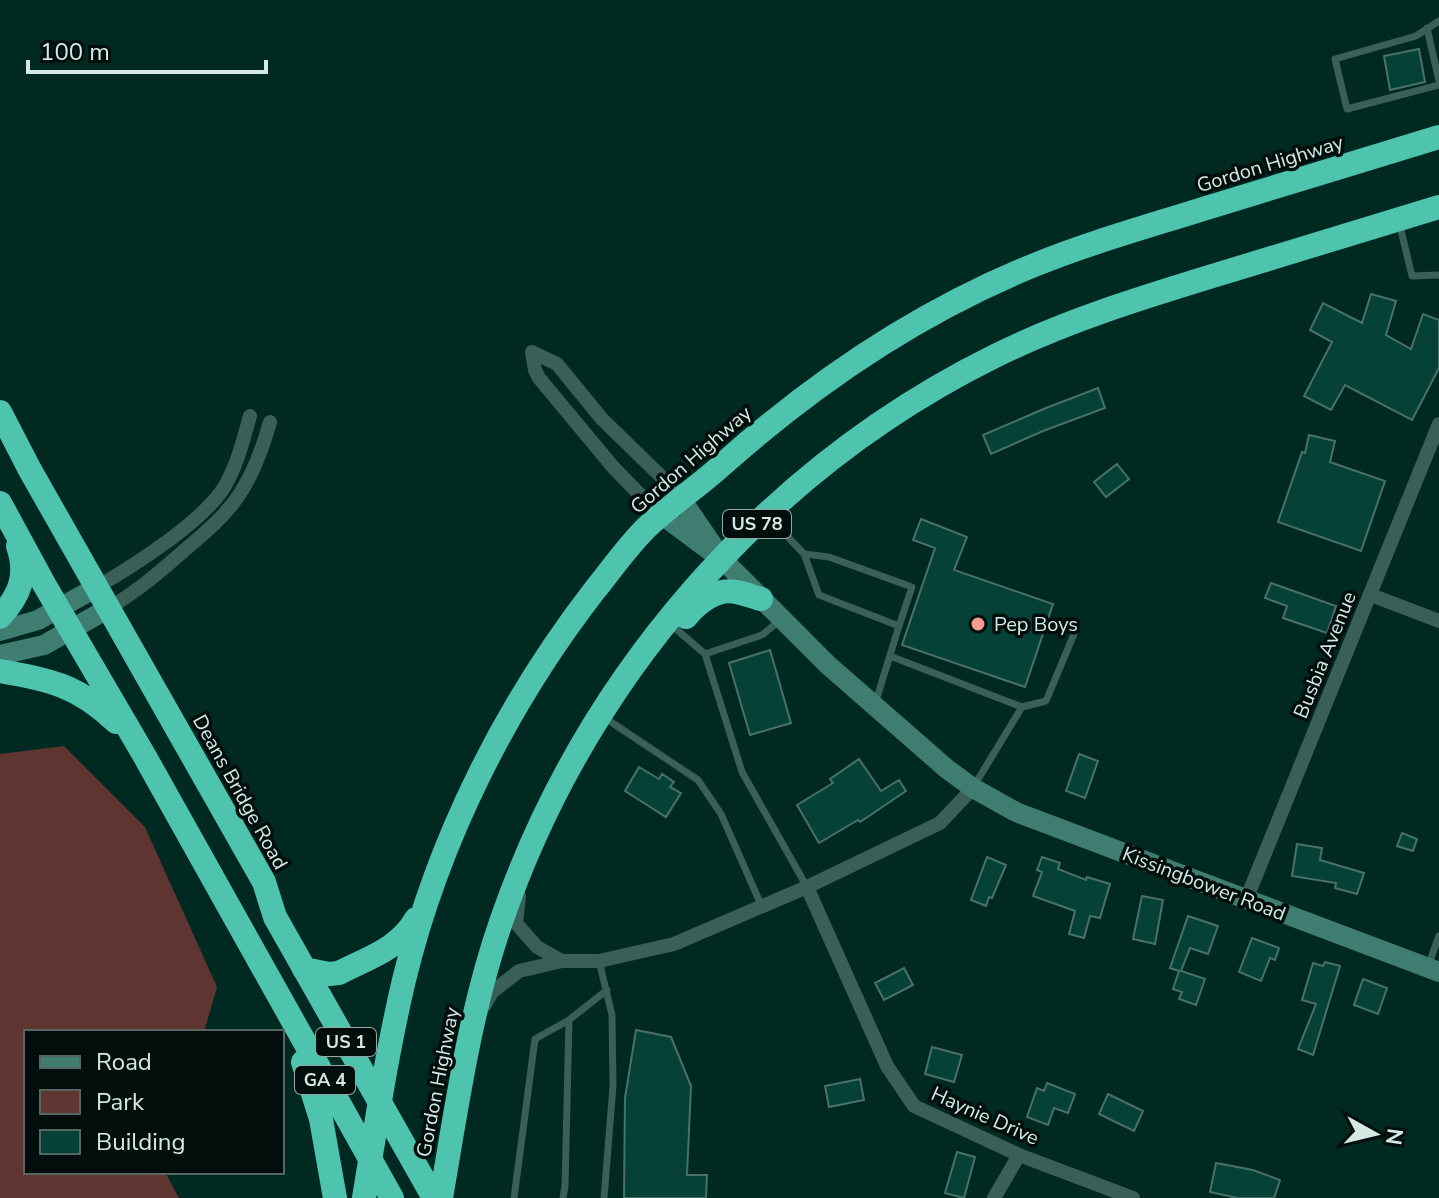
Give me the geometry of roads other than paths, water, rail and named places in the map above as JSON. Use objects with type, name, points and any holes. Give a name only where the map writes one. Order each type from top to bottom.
[{"type":"highway","name":"Gordon Highway","points":[[364,1198],[405,977],[430,896],[460,817],[513,713],[572,620],[646,528],[761,430],[832,376],[928,316],[991,284],[1111,237],[1439,137]]},
{"type":"highway","name":"Gordon Highway","points":[[441,1198],[470,1031],[492,948],[522,867],[551,802],[599,715],[666,622],[722,559],[829,461],[875,427],[924,395],[998,355],[1077,320],[1130,301],[1439,207]]},
{"type":"highway","name":"Deans Bridge Road","points":[[0,412],[264,882],[275,917],[434,1198]]},
{"type":"highway","name":"US 1","points":[[3,508],[281,999],[321,1119],[335,1198]]},
{"type":"highway","points":[[0,617],[18,591],[23,571],[22,558],[3,508]]},
{"type":"highway","points":[[599,715],[655,655],[694,607],[724,592],[735,591],[761,599]]},
{"type":"highway","points":[[0,671],[45,679],[79,693],[96,704],[141,750]]},
{"type":"highway","points":[[304,969],[339,973],[395,945],[410,931],[430,896]]},
{"type":"highway","name":"GA 4","points":[[281,999],[392,1198]]},
{"type":"street","name":"Kissingbower Road","points":[[722,559],[676,491],[602,419],[557,364],[532,352],[539,378],[613,467],[650,505],[722,559],[828,665],[973,788],[1016,812],[1433,970]]},
{"type":"street","points":[[0,655],[44,645],[71,631],[124,571],[184,527],[221,492],[250,416]]},
{"type":"street","points":[[0,631],[38,620],[59,608],[103,597],[125,599],[223,515],[238,497],[251,475],[270,422]]},
{"type":"street","name":"Busbia Avenue","points":[[1246,900],[1439,424]]},
{"type":"street","points":[[1371,595],[1439,621]]},
{"type":"street","points":[[470,1031],[492,992],[519,971],[562,961],[599,961],[674,944],[807,887],[940,823],[973,788]]},
{"type":"street","points":[[522,867],[516,923],[537,947],[562,961]]},
{"type":"street","name":"Haynie Drive","points":[[807,887],[887,1066],[914,1106],[1019,1155],[1133,1198]]},
{"type":"street","points":[[994,1198],[1019,1155]]},
{"type":"lane","points":[[1427,28],[1439,83],[1347,109],[1335,59],[1416,36],[1427,28],[1439,21]]},
{"type":"lane","points":[[1398,220],[1412,276],[1439,275]]},
{"type":"lane","points":[[767,515],[804,554],[819,595],[899,626]]},
{"type":"lane","points":[[804,554],[829,557],[912,587],[875,706]]},
{"type":"lane","points":[[705,654],[762,635],[781,619]]},
{"type":"lane","points":[[676,629],[705,654],[742,772],[807,887]]},
{"type":"lane","points":[[890,656],[1022,707],[1046,701],[1074,634]]},
{"type":"lane","points":[[973,788],[1022,707]]},
{"type":"lane","points":[[599,715],[698,780],[721,814],[762,907]]},
{"type":"lane","points":[[1433,970],[1439,936]]},
{"type":"lane","points":[[599,961],[612,1015],[613,1086],[604,1198]]},
{"type":"lane","points":[[514,1198],[535,1039],[569,1020],[607,990]]},
{"type":"lane","points":[[563,1198],[569,1020]]},
{"type":"place","name":"Pep Boys","points":[[978,624]]}]
